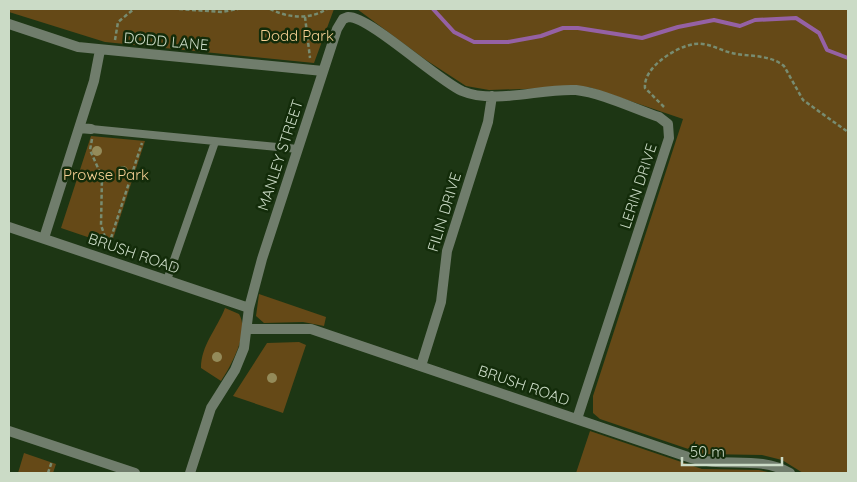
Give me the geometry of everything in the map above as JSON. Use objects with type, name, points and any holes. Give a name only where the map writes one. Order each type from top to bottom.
[{"type":"street","name":"MANLEY STREET","points":[[190,473],[211,408],[240,359],[247,329],[249,308],[262,259],[340,23],[348,17],[365,21],[448,83],[476,95],[492,96]]},
{"type":"street","name":"DODD LANE","points":[[9,24],[78,47],[323,71]]},
{"type":"street","points":[[44,238],[96,74],[100,50]]},
{"type":"street","points":[[492,96],[576,90],[661,118]]},
{"type":"street","name":"FILIN DRIVE","points":[[421,366],[440,309],[447,251],[488,122],[492,96]]},
{"type":"street","name":"LERIN DRIVE","points":[[577,419],[669,138],[668,124],[661,118]]},
{"type":"street","points":[[79,128],[91,129]]},
{"type":"street","name":"BRUSH ROAD","points":[[9,227],[249,308]]},
{"type":"street","name":"BRUSH ROAD","points":[[247,329],[311,330],[701,461],[754,462],[768,464],[790,473]]},
{"type":"street","points":[[9,431],[135,473]]},
{"type":"lane","points":[[91,129],[144,136],[298,149]]},
{"type":"lane","points":[[167,280],[215,142]]},
{"type":"path","points":[[114,51],[118,22],[134,9]]},
{"type":"path","points":[[179,9],[222,12],[238,9]]},
{"type":"path","points":[[270,9],[287,15],[305,17],[327,9]]},
{"type":"path","points":[[305,17],[311,63],[309,70]]},
{"type":"path","points":[[661,118],[664,106],[645,88],[646,78],[660,62],[677,51],[694,44],[703,44],[734,54],[757,56],[779,62],[788,73],[803,100],[848,132]]},
{"type":"path","points":[[91,129],[93,136],[90,150],[102,177],[104,188],[101,226],[108,246],[144,136]]},
{"type":"path","points":[[48,473],[52,461]]},
{"type":"green space","name":"Dodd Park","points":[[9,9],[334,9],[314,63],[105,42],[9,12]]},
{"type":"green space","points":[[357,9],[848,9],[848,473],[803,473],[782,460],[762,455],[703,454],[600,419],[593,413],[593,396],[683,119],[589,87],[489,90],[466,86],[426,60]]},
{"type":"green space","name":"Prowse Park","points":[[91,136],[145,141],[111,245],[61,228]]},
{"type":"green space","points":[[259,294],[326,317],[324,326],[303,322],[264,323],[256,316]]},
{"type":"green space","points":[[225,308],[239,314],[242,321],[242,330],[238,349],[221,381],[201,368],[206,344]]},
{"type":"green space","points":[[299,342],[306,345],[283,413],[233,396],[267,343]]},
{"type":"green space","points":[[590,431],[702,469],[759,470],[773,473],[576,473]]},
{"type":"green space","points":[[24,453],[56,464],[53,473],[18,473]]},
{"type":"waterway","points":[[433,9],[454,32],[474,42],[508,42],[541,36],[563,28],[578,28],[642,38],[678,27],[714,20],[740,26],[755,20],[796,18],[819,33],[827,50],[848,58]]}]
